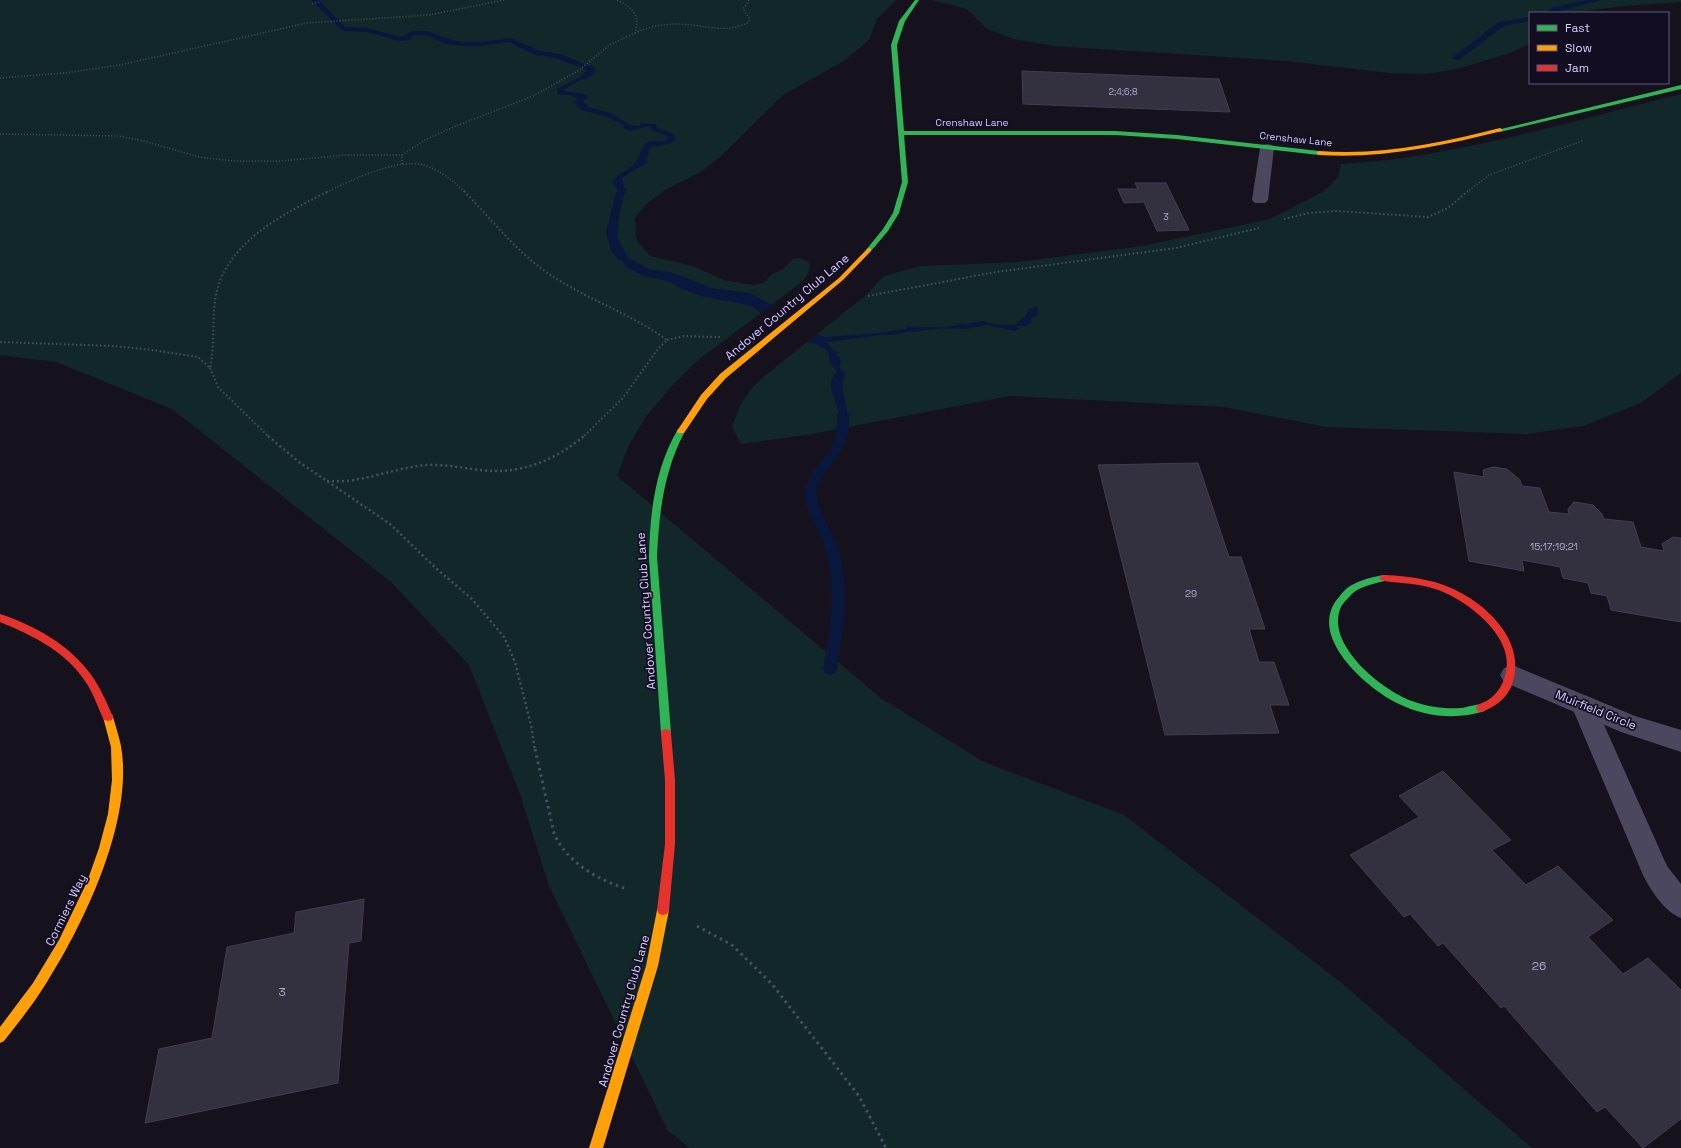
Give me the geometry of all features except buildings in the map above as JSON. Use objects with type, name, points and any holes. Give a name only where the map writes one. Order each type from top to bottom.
[{"type":"street","name":"Andover Country Club Lane","points":[[596,1148],[652,966],[664,907],[670,844],[670,780],[652,527],[656,498],[663,470],[673,443],[687,419],[723,376],[859,262],[886,230],[896,213],[905,182],[903,134],[894,45],[896,33],[901,21],[917,0]]},
{"type":"street","name":"Crenshaw Lane","points":[[903,134],[1115,133],[1177,137],[1335,155],[1385,152],[1438,145],[1681,87]]},
{"type":"street","points":[[1260,200],[1267,148]]},
{"type":"street","points":[[1384,578],[1409,579],[1436,585],[1462,597],[1484,614],[1501,633],[1511,654],[1512,675],[1503,694],[1484,708],[1456,713],[1425,709],[1393,698],[1365,679],[1345,657],[1335,634],[1335,612],[1345,595],[1362,584],[1384,578]]},
{"type":"street","name":"Cormiers Way","points":[[0,618],[40,634],[73,658],[99,691],[114,731],[119,778],[111,833],[90,895],[54,962],[0,1037]]},
{"type":"street","name":"Muirfield Circle","points":[[1512,675],[1630,725],[1681,741]]},
{"type":"street","points":[[1583,705],[1657,875],[1681,905]]},
{"type":"path","points":[[0,78],[65,73],[120,64],[307,23],[429,15],[504,0]]},
{"type":"path","points":[[617,0],[630,6],[636,14],[637,26],[634,33]]},
{"type":"path","points":[[0,134],[119,136],[144,141],[200,157],[234,162],[281,161],[346,155],[402,155],[425,140],[451,128],[533,96],[578,71],[608,46],[634,33],[673,24],[723,29],[738,28],[749,22],[743,9],[749,0]]},
{"type":"path","points":[[312,4],[320,2]]},
{"type":"path","points":[[402,155],[402,164]]},
{"type":"path","points":[[210,368],[212,358],[215,296],[227,267],[237,252],[257,234],[290,212],[354,180],[402,164],[416,163],[440,171],[459,185],[494,225],[518,249],[557,280],[649,327],[667,340]]},
{"type":"path","points":[[327,481],[344,482],[416,466],[440,465],[489,472],[522,469],[544,461],[576,442],[594,427],[633,386],[657,350],[667,340],[684,336],[724,337]]},
{"type":"path","points":[[0,342],[114,346],[198,357],[210,368],[218,387],[230,402],[275,442],[327,481],[390,524],[439,571],[471,598],[504,637],[515,662],[532,725],[538,767],[554,833],[559,845],[570,858],[608,883],[634,891],[732,945],[771,983],[830,1056],[859,1096],[886,1148]]},
{"type":"green space","points":[[0,0],[896,0],[877,19],[869,40],[844,61],[783,95],[720,157],[701,172],[665,190],[646,204],[635,218],[636,237],[650,256],[693,266],[724,280],[753,285],[763,283],[774,273],[782,270],[793,259],[799,258],[809,262],[810,267],[808,274],[803,281],[697,361],[670,388],[645,418],[628,447],[617,476],[882,699],[984,762],[1124,815],[1343,984],[1532,1148],[690,1148],[668,1131],[549,886],[520,794],[469,665],[391,582],[172,409],[56,362],[0,355]]},
{"type":"green space","points":[[932,0],[1681,0],[1681,2],[1626,6],[1586,12],[1529,12],[1529,44],[1510,53],[1457,69],[1426,74],[1389,73],[1286,61],[1053,46],[1013,39],[987,29],[967,9]]},
{"type":"green space","points":[[1681,94],[1681,373],[1641,403],[1583,426],[1527,434],[1326,427],[1224,407],[1010,396],[806,435],[741,444],[732,427],[740,406],[751,389],[767,374],[866,295],[884,276],[920,266],[1018,262],[1142,246],[1270,219],[1324,191],[1338,177],[1341,164],[1427,154],[1469,146],[1512,137]]},
{"type":"water","points":[[592,65],[596,69],[594,72],[568,87],[564,91],[585,94],[588,97],[583,101],[588,107],[611,113],[630,125],[639,126],[642,123],[655,124],[659,129],[672,133],[676,137],[675,141],[665,145],[650,147],[646,163],[622,178],[626,189],[620,210],[617,237],[628,258],[651,270],[671,272],[711,288],[749,293],[773,305],[762,314],[752,306],[701,296],[675,286],[671,282],[644,276],[626,267],[623,261],[619,260],[611,251],[606,232],[616,193],[618,191],[612,182],[617,176],[636,162],[642,149],[648,142],[661,142],[668,138],[666,135],[652,130],[649,126],[630,131],[624,128],[622,124],[605,116],[581,110],[574,102],[578,101],[576,98],[570,95],[558,95],[558,88],[587,74],[590,70],[586,69]]},
{"type":"water","points":[[1037,306],[1038,316],[1031,318],[1031,323],[1026,326],[1018,326],[1017,328],[1020,329],[1014,331],[987,325],[966,329],[941,328],[914,332],[911,331],[893,335],[881,335],[827,342],[833,350],[841,353],[836,354],[841,360],[840,368],[845,374],[843,381],[843,395],[849,423],[848,430],[835,432],[838,411],[832,391],[831,381],[837,372],[831,364],[827,350],[816,344],[807,342],[818,334],[825,337],[879,333],[906,329],[906,326],[942,327],[960,324],[951,323],[963,323],[961,325],[983,321],[998,325],[1015,325],[1026,315],[1029,309]]},
{"type":"waterway","points":[[315,0],[343,29],[367,30],[400,39],[407,38],[411,33],[427,33],[449,42],[462,44],[481,44],[510,40],[538,53],[557,56],[592,69],[590,73],[584,77]]},
{"type":"waterway","points":[[1551,12],[1556,9],[1597,0]]},
{"type":"waterway","points":[[1456,58],[1502,24],[1529,19]]},
{"type":"waterway","points":[[830,669],[837,625],[837,580],[832,551],[813,505],[811,494],[814,481],[833,455],[840,441],[843,428],[843,414]]},
{"type":"traffic: fast","points":[[869,250],[886,230],[896,213],[905,182],[894,45],[902,21],[917,0]]},
{"type":"traffic: fast","points":[[1500,130],[1681,87]]},
{"type":"traffic: fast","points":[[903,133],[1115,133],[1177,137],[1319,153]]},
{"type":"traffic: fast","points":[[666,733],[653,557],[656,508],[662,476],[673,446],[681,431]]},
{"type":"traffic: fast","points":[[1384,578],[1354,588],[1337,605],[1333,621],[1337,638],[1346,654],[1359,670],[1374,683],[1403,702],[1442,712],[1462,712],[1481,708]]},
{"type":"traffic: slow","points":[[1319,153],[1342,155],[1387,152],[1433,145],[1500,130]]},
{"type":"traffic: slow","points":[[681,431],[704,397],[723,376],[841,279],[869,250]]},
{"type":"traffic: slow","points":[[0,1037],[37,988],[64,944],[93,882],[105,848],[113,814],[117,780],[116,747],[108,717]]},
{"type":"traffic: slow","points":[[596,1148],[652,966],[663,910]]},
{"type":"traffic: jam","points":[[1384,578],[1404,579],[1433,585],[1460,596],[1483,612],[1502,634],[1508,647],[1511,660],[1511,674],[1502,694],[1481,708]]},
{"type":"traffic: jam","points":[[0,618],[38,635],[67,654],[90,680],[108,717]]},
{"type":"traffic: jam","points":[[663,910],[670,844],[670,780],[666,733]]}]
